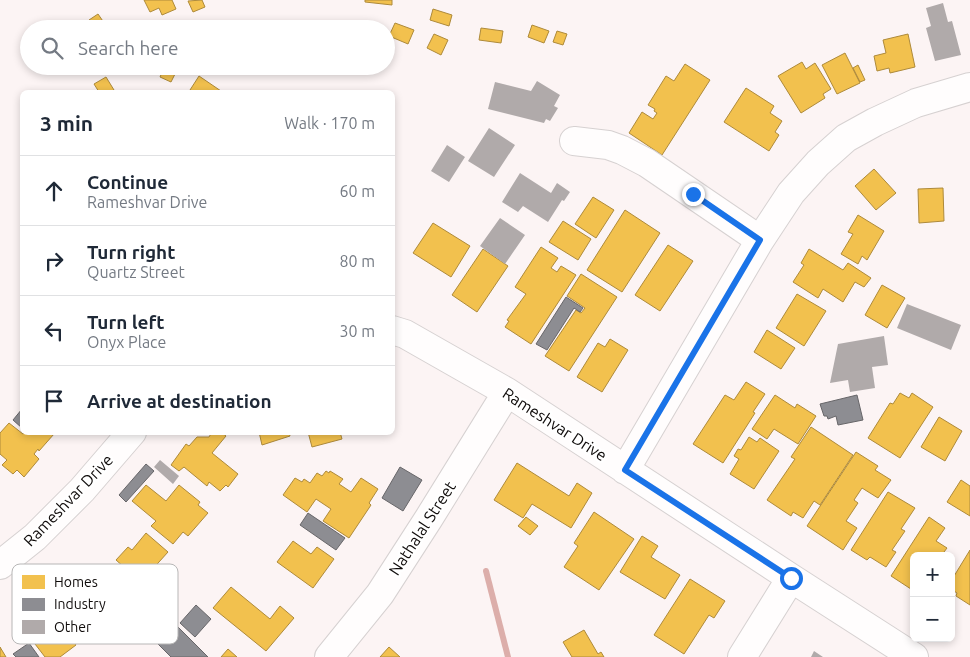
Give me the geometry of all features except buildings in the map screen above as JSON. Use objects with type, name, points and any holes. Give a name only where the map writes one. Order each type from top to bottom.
[{"type":"street","points":[[625,470],[760,240],[791,192],[818,163],[846,138],[916,103],[970,87]]},
{"type":"street","points":[[574,142],[608,145],[647,163],[760,240]]},
{"type":"street","name":"Rameshvar Drive","points":[[395,331],[405,334],[507,392],[914,657]]},
{"type":"street","name":"Nathalal Street","points":[[329,657],[380,594],[507,392]]},
{"type":"street","name":"Rameshvar Drive","points":[[0,565],[35,537],[82,490],[129,435]]},
{"type":"street","points":[[742,657],[791,578]]},
{"type":"waterway","points":[[486,571],[508,657]]},
{"type":"route","points":[[693,194],[760,240],[625,470],[791,578]]}]
